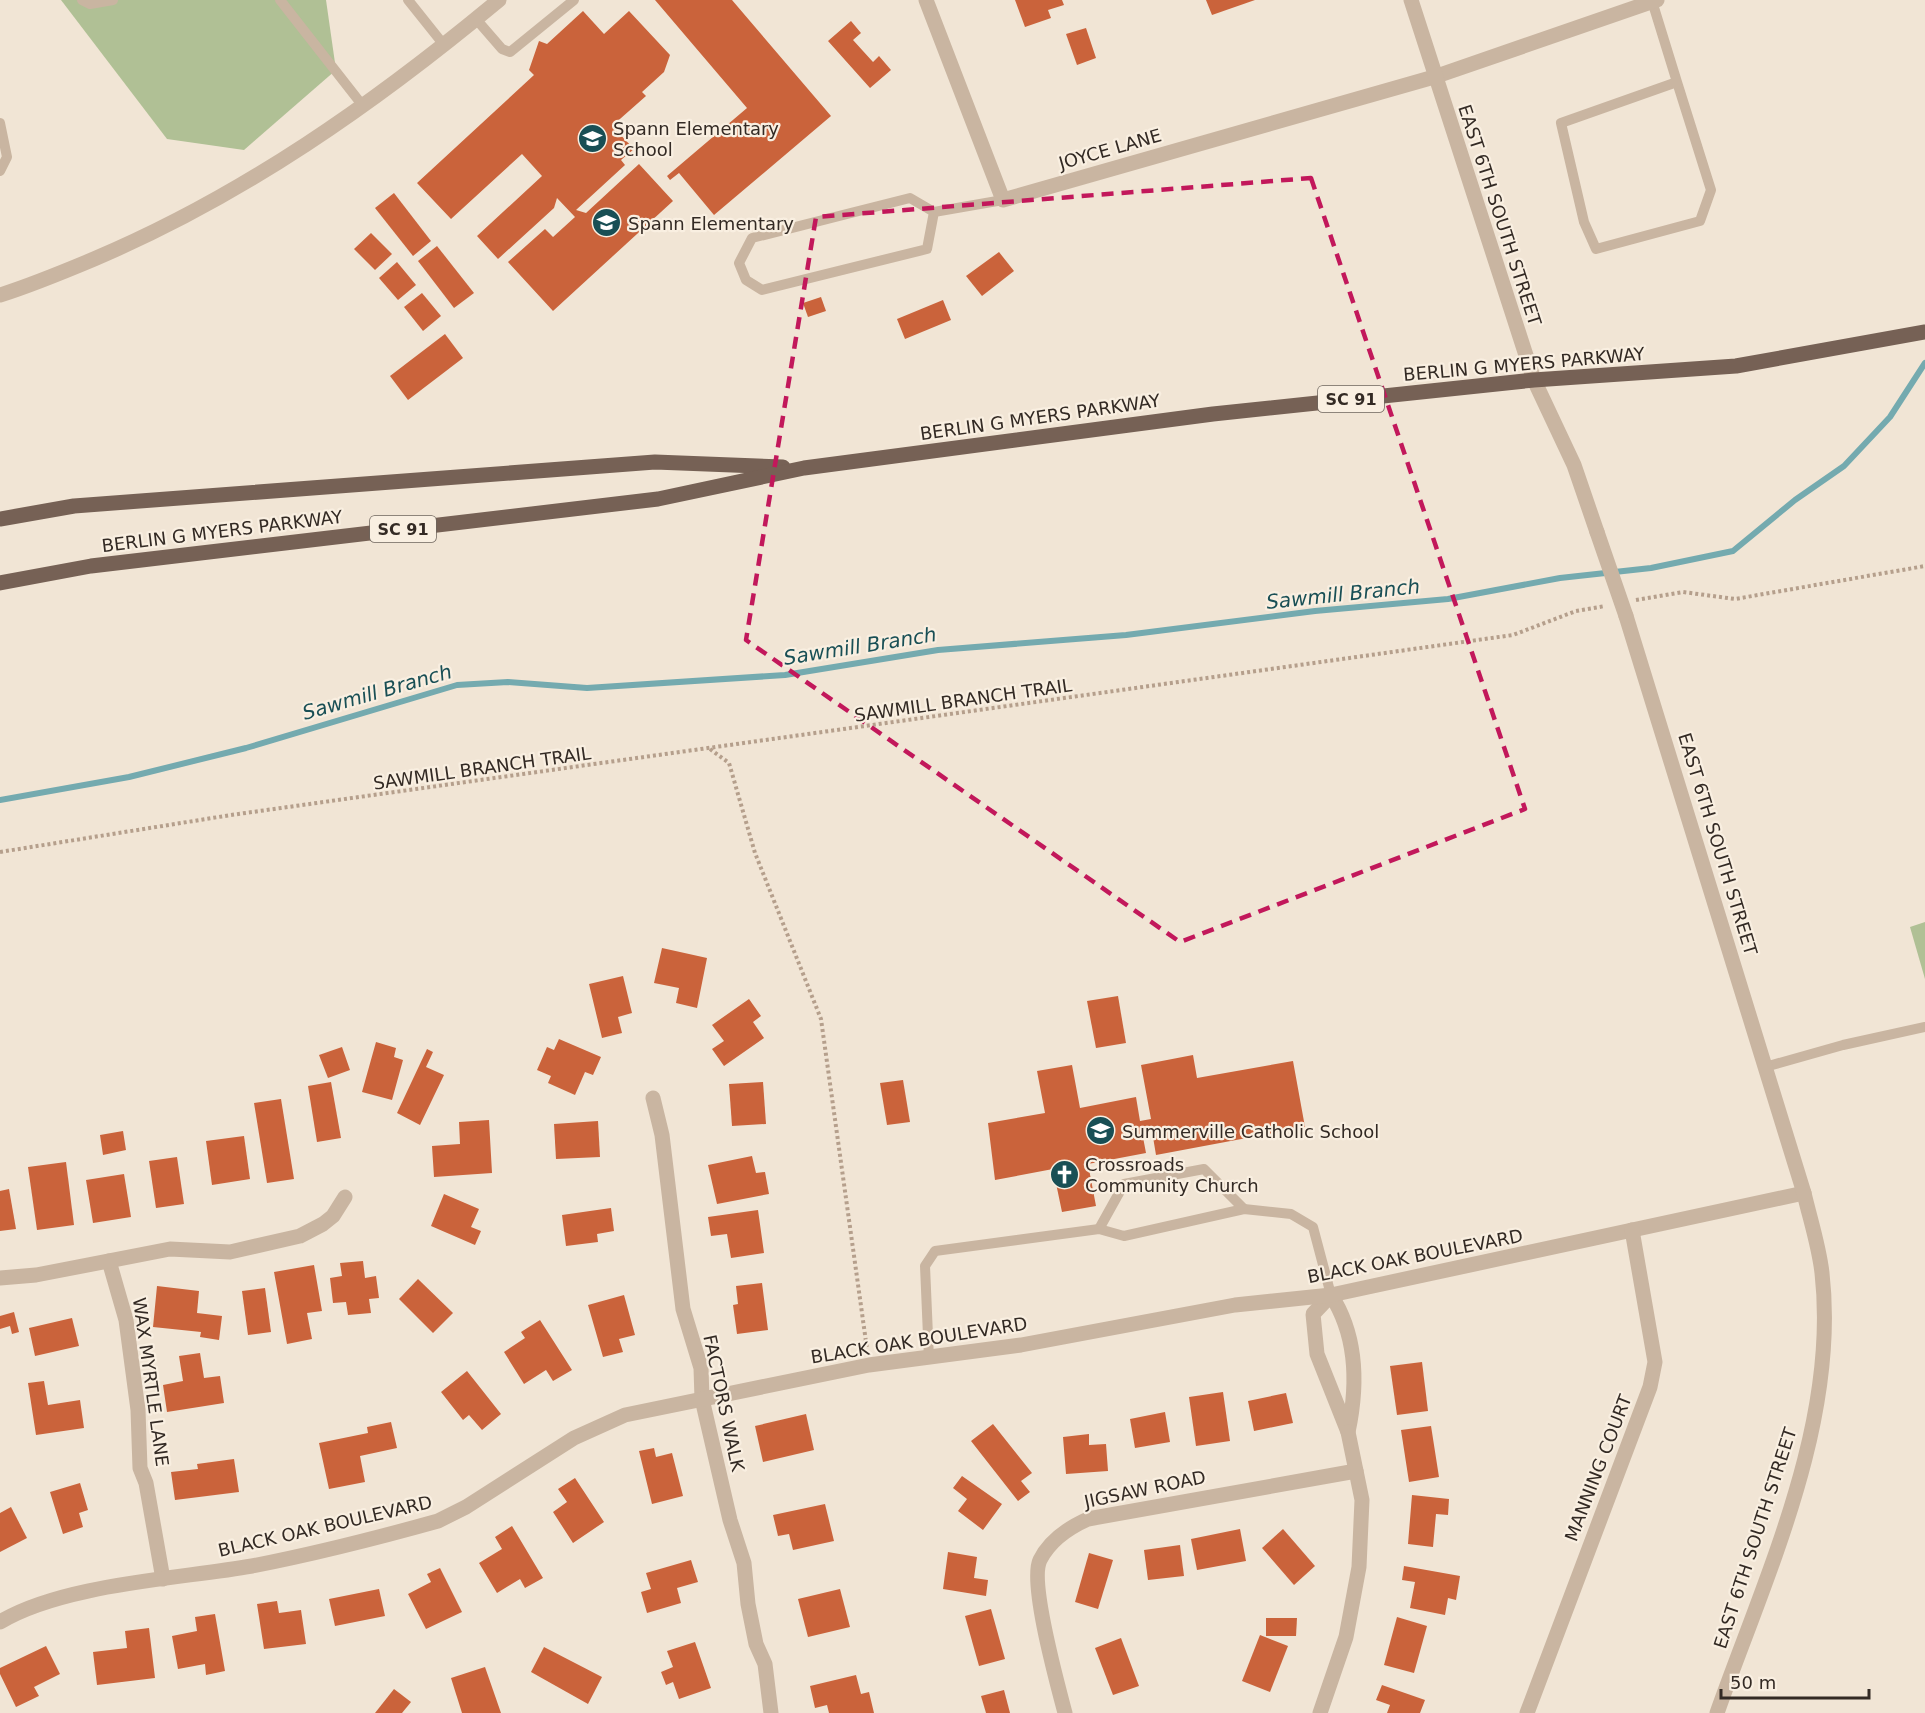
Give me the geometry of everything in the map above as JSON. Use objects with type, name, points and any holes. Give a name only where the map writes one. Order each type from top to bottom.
[{"type":"main road","name":"BERLIN G MYERS PARKWAY","points":[[0,583],[91,566],[658,499],[804,468],[1213,414],[1534,380],[1736,366],[1898,335],[1925,332]]},
{"type":"main road","name":"BERLIN G MYERS PARKWAY","points":[[0,519],[74,506],[656,462],[804,468]]},
{"type":"street","points":[[0,294],[24,288],[138,240],[226,195],[284,160],[363,106],[499,0]]},
{"type":"street","points":[[926,0],[1003,200]]},
{"type":"street","name":"EAST 6TH SOUTH STREET","points":[[1411,0],[1434,77],[1534,380],[1574,465],[1597,532],[1628,609],[1804,1193],[1822,1283],[1824,1359],[1810,1446],[1717,1713]]},
{"type":"street","name":"JOYCE LANE","points":[[1003,200],[1434,77],[1655,1]]},
{"type":"street","name":"FACTORS WALK","points":[[653,1098],[662,1135],[683,1309],[701,1368],[702,1400],[730,1520],[744,1563],[748,1604],[756,1644],[765,1664],[771,1713]]},
{"type":"street","name":"BLACK OAK BOULEVARD","points":[[0,1622],[30,1606],[107,1588],[253,1565],[438,1521],[466,1507],[574,1438],[625,1415],[868,1365],[929,1359],[1235,1305],[1331,1295],[1804,1193]]},
{"type":"street","points":[[0,1278],[170,1249],[230,1252],[300,1236],[333,1216],[345,1197]]},
{"type":"street","name":"MANNING COURT","points":[[1527,1713],[1650,1387],[1655,1362],[1632,1230]]},
{"type":"street","name":"WAX MYRTLE LANE","points":[[109,1261],[126,1320],[138,1410],[140,1468],[146,1483],[163,1579]]},
{"type":"street","points":[[1320,1713],[1346,1637],[1359,1567],[1362,1500],[1348,1432],[1317,1354],[1313,1314],[1331,1295],[1345,1317],[1355,1375],[1354,1401],[1348,1432]]},
{"type":"street","name":"JIGSAW ROAD","points":[[1065,1713],[1037,1585],[1039,1562],[1066,1530],[1099,1517],[1356,1471]]},
{"type":"lane","points":[[82,0],[90,4],[113,0]]},
{"type":"lane","points":[[280,0],[363,106]]},
{"type":"lane","points":[[408,0],[444,45]]},
{"type":"lane","points":[[476,19],[502,49],[510,52],[574,0]]},
{"type":"lane","points":[[1655,1],[1677,82],[1711,190],[1700,221],[1596,249],[1584,222],[1561,123],[1677,82]]},
{"type":"lane","points":[[0,123],[7,157],[0,171]]},
{"type":"lane","points":[[934,212],[927,249],[762,290],[746,280],[739,263],[752,238],[910,198],[934,212],[1003,200]]},
{"type":"lane","points":[[1765,1067],[1925,1027]]},
{"type":"lane","points":[[1099,1228],[1124,1184],[1204,1169],[1244,1209]]},
{"type":"lane","points":[[929,1359],[925,1266],[936,1251],[1099,1228],[1124,1236],[1244,1209],[1291,1214],[1313,1227],[1331,1295]]},
{"type":"path","points":[[1628,609],[1683,592],[1735,598],[1925,566]]},
{"type":"path","name":"SAWMILL BRANCH TRAIL","points":[[0,852],[231,815],[1514,635],[1576,610],[1608,605]]},
{"type":"path","points":[[710,749],[729,763],[755,853],[821,1019],[868,1365]]},
{"type":"highlighted area","points":[[1311,178],[1525,809],[1180,942],[746,640],[816,217]]},
{"type":"green space","points":[[61,0],[326,0],[336,70],[244,150],[167,139]]},
{"type":"green space","points":[[1925,922],[1925,979],[1910,927]]},
{"type":"building","points":[[655,0],[732,0],[831,116],[714,215],[679,173],[670,180],[667,176],[747,108]]},
{"type":"building","points":[[1015,0],[1062,0],[1064,5],[1048,10],[1051,18],[1025,27]]},
{"type":"building","points":[[1206,0],[1255,0],[1212,15]]},
{"type":"building","points":[[583,11],[604,34],[629,11],[670,55],[664,72],[642,92],[646,96],[612,126],[634,149],[621,160],[625,165],[576,210],[586,213],[639,164],[673,201],[553,311],[508,262],[545,229],[553,237],[575,217],[557,198],[554,208],[498,259],[477,236],[542,176],[522,154],[451,219],[417,183],[534,75],[529,70],[539,41],[547,44]]},
{"type":"building","points":[[851,21],[861,33],[853,40],[873,62],[879,56],[891,70],[870,88],[828,41]]},
{"type":"building","points":[[1086,28],[1096,58],[1077,65],[1066,34]]},
{"type":"building","points":[[394,193],[431,241],[413,256],[375,208]]},
{"type":"building","points":[[371,233],[392,254],[375,270],[354,249]]},
{"type":"building","points":[[437,246],[474,293],[454,308],[418,261]]},
{"type":"building","points":[[999,252],[1014,271],[982,296],[966,276]]},
{"type":"building","points":[[397,262],[416,285],[398,300],[379,278]]},
{"type":"building","points":[[422,293],[441,316],[423,331],[404,307]]},
{"type":"building","points":[[821,297],[826,311],[808,317],[803,303]]},
{"type":"building","points":[[943,300],[951,320],[905,339],[897,319]]},
{"type":"building","points":[[445,334],[463,358],[408,400],[390,376]]},
{"type":"building","points":[[662,948],[707,958],[697,1008],[676,1003],[679,988],[654,983]]},
{"type":"building","points":[[623,976],[632,1013],[618,1017],[622,1033],[602,1038],[589,984]]},
{"type":"building","points":[[1118,996],[1126,1043],[1096,1048],[1087,1001]]},
{"type":"building","points":[[749,999],[761,1016],[753,1022],[764,1038],[724,1066],[712,1049],[724,1041],[712,1025]]},
{"type":"building","points":[[559,1039],[601,1057],[593,1075],[585,1072],[575,1095],[548,1083],[551,1076],[537,1070],[547,1047],[554,1050]]},
{"type":"building","points":[[376,1042],[396,1048],[394,1057],[403,1060],[392,1100],[362,1092]]},
{"type":"building","points":[[342,1047],[350,1070],[328,1078],[319,1055]]},
{"type":"building","points":[[427,1049],[433,1052],[426,1067],[444,1075],[420,1125],[397,1113]]},
{"type":"building","points":[[1193,1055],[1197,1078],[1293,1061],[1305,1127],[1156,1155],[1152,1131],[1142,1132],[1146,1153],[1088,1164],[1096,1206],[1062,1212],[1053,1169],[995,1180],[988,1123],[1045,1113],[1037,1071],[1072,1065],[1080,1108],[1136,1097],[1140,1121],[1151,1119],[1141,1065]]},
{"type":"building","points":[[903,1080],[910,1122],[887,1125],[880,1083]]},
{"type":"building","points":[[331,1082],[341,1138],[317,1142],[308,1086]]},
{"type":"building","points":[[763,1082],[766,1124],[732,1126],[729,1084]]},
{"type":"building","points":[[281,1099],[294,1179],[267,1183],[254,1103]]},
{"type":"building","points":[[489,1120],[492,1173],[434,1177],[432,1146],[460,1144],[459,1122]]},
{"type":"building","points":[[598,1121],[600,1157],[556,1159],[554,1124]]},
{"type":"building","points":[[123,1131],[126,1150],[103,1155],[100,1135]]},
{"type":"building","points":[[244,1136],[250,1179],[212,1185],[206,1141]]},
{"type":"building","points":[[752,1156],[756,1173],[765,1172],[769,1194],[717,1204],[708,1165]]},
{"type":"building","points":[[177,1157],[184,1204],[156,1208],[149,1161]]},
{"type":"building","points":[[66,1162],[74,1225],[37,1230],[28,1167]]},
{"type":"building","points":[[124,1174],[131,1217],[93,1223],[86,1180]]},
{"type":"building","points":[[9,1189],[16,1229],[0,1231],[0,1191]]},
{"type":"building","points":[[444,1194],[479,1209],[471,1227],[481,1231],[475,1245],[431,1226]]},
{"type":"building","points":[[611,1208],[614,1231],[597,1234],[598,1242],[566,1246],[562,1215]]},
{"type":"building","points":[[758,1210],[764,1253],[731,1258],[727,1234],[711,1236],[708,1217]]},
{"type":"building","points":[[363,1261],[365,1278],[376,1276],[379,1298],[369,1299],[371,1313],[348,1315],[346,1302],[333,1303],[330,1278],[342,1276],[340,1263]]},
{"type":"building","points":[[314,1265],[322,1311],[307,1313],[312,1339],[287,1344],[274,1272]]},
{"type":"building","points":[[418,1279],[453,1313],[433,1333],[399,1299]]},
{"type":"building","points":[[762,1283],[768,1330],[737,1334],[733,1305],[738,1304],[736,1286]]},
{"type":"building","points":[[157,1286],[199,1291],[197,1313],[222,1316],[219,1340],[200,1337],[201,1332],[153,1327]]},
{"type":"building","points":[[265,1288],[271,1332],[248,1335],[242,1291]]},
{"type":"building","points":[[624,1295],[635,1335],[619,1339],[623,1352],[603,1357],[588,1305]]},
{"type":"building","points":[[14,1312],[19,1332],[12,1334],[10,1326],[0,1329],[0,1316]]},
{"type":"building","points":[[72,1318],[79,1346],[35,1356],[29,1328]]},
{"type":"building","points":[[540,1320],[572,1370],[553,1381],[546,1370],[524,1384],[504,1352],[525,1338],[521,1332]]},
{"type":"building","points":[[200,1353],[204,1378],[220,1376],[224,1403],[167,1412],[163,1385],[183,1381],[179,1356]]},
{"type":"building","points":[[1422,1362],[1428,1411],[1397,1415],[1390,1366]]},
{"type":"building","points":[[467,1371],[501,1414],[482,1430],[469,1415],[463,1420],[441,1392]]},
{"type":"building","points":[[44,1381],[48,1405],[80,1400],[84,1428],[36,1435],[28,1383]]},
{"type":"building","points":[[1223,1392],[1230,1441],[1196,1446],[1189,1397]]},
{"type":"building","points":[[1286,1393],[1293,1423],[1254,1431],[1248,1401]]},
{"type":"building","points":[[1165,1412],[1170,1442],[1135,1448],[1130,1419]]},
{"type":"building","points":[[806,1414],[814,1450],[763,1462],[755,1426]]},
{"type":"building","points":[[391,1422],[397,1448],[360,1456],[365,1482],[329,1489],[319,1443],[368,1433],[367,1427]]},
{"type":"building","points":[[993,1424],[1032,1473],[1021,1481],[1030,1492],[1018,1501],[971,1441]]},
{"type":"building","points":[[1431,1426],[1439,1477],[1409,1482],[1401,1430]]},
{"type":"building","points":[[1089,1434],[1089,1445],[1106,1444],[1108,1471],[1066,1474],[1063,1437]]},
{"type":"building","points":[[654,1448],[656,1457],[672,1453],[683,1496],[652,1504],[639,1451]]},
{"type":"building","points":[[234,1459],[239,1492],[175,1500],[171,1472],[198,1469],[197,1464]]},
{"type":"building","points":[[962,1476],[1002,1504],[983,1530],[958,1511],[967,1499],[953,1488]]},
{"type":"building","points":[[575,1478],[604,1522],[573,1543],[553,1512],[567,1502],[558,1489]]},
{"type":"building","points":[[80,1483],[88,1510],[79,1513],[83,1527],[63,1534],[50,1492]]},
{"type":"building","points":[[1412,1495],[1449,1499],[1448,1515],[1436,1514],[1433,1547],[1408,1544]]},
{"type":"building","points":[[825,1504],[834,1541],[793,1550],[789,1534],[778,1536],[773,1515]]},
{"type":"building","points":[[11,1507],[27,1538],[0,1552],[0,1513]]},
{"type":"building","points":[[512,1526],[543,1578],[525,1588],[520,1579],[497,1593],[479,1563],[502,1549],[495,1537]]},
{"type":"building","points":[[1240,1529],[1246,1561],[1197,1570],[1191,1539]]},
{"type":"building","points":[[1283,1529],[1315,1566],[1294,1585],[1262,1548]]},
{"type":"building","points":[[1180,1545],[1184,1576],[1148,1580],[1144,1550]]},
{"type":"building","points":[[948,1552],[977,1557],[974,1578],[988,1580],[986,1596],[943,1589]]},
{"type":"building","points":[[1089,1553],[1113,1560],[1098,1609],[1075,1602]]},
{"type":"building","points":[[691,1560],[698,1582],[677,1588],[681,1603],[647,1613],[641,1592],[651,1589],[646,1573]]},
{"type":"building","points":[[1404,1566],[1460,1576],[1456,1600],[1448,1598],[1445,1615],[1410,1608],[1415,1582],[1402,1580]]},
{"type":"building","points":[[440,1568],[462,1612],[426,1629],[408,1594],[431,1582],[427,1574]]},
{"type":"building","points":[[379,1589],[385,1616],[335,1626],[329,1599]]},
{"type":"building","points":[[840,1589],[850,1627],[808,1637],[798,1599]]},
{"type":"building","points":[[277,1601],[279,1613],[301,1610],[306,1644],[264,1649],[257,1604]]},
{"type":"building","points":[[991,1609],[1005,1659],[979,1666],[965,1616]]},
{"type":"building","points":[[215,1614],[225,1671],[206,1675],[205,1664],[178,1669],[172,1636],[197,1631],[195,1617]]},
{"type":"building","points":[[1397,1617],[1427,1626],[1414,1673],[1384,1665]]},
{"type":"building","points":[[1266,1618],[1297,1618],[1296,1636],[1266,1636]]},
{"type":"building","points":[[149,1628],[155,1678],[97,1685],[93,1652],[127,1648],[125,1631]]},
{"type":"building","points":[[1260,1635],[1288,1646],[1270,1692],[1242,1681]]},
{"type":"building","points":[[1121,1638],[1139,1686],[1113,1695],[1095,1648]]},
{"type":"building","points":[[695,1642],[711,1688],[679,1699],[673,1682],[666,1685],[661,1672],[673,1667],[667,1651]]},
{"type":"building","points":[[46,1646],[60,1674],[34,1687],[39,1696],[16,1707],[0,1674],[0,1668]]},
{"type":"building","points":[[544,1647],[602,1677],[588,1704],[531,1672]]},
{"type":"building","points":[[485,1667],[501,1713],[462,1713],[451,1678]]},
{"type":"building","points":[[856,1675],[861,1694],[869,1692],[874,1713],[829,1713],[827,1705],[815,1708],[810,1686]]},
{"type":"building","points":[[1382,1685],[1425,1700],[1420,1713],[1387,1713],[1390,1705],[1376,1700]]},
{"type":"building","points":[[394,1689],[411,1702],[402,1713],[375,1713]]},
{"type":"building","points":[[1004,1690],[1010,1713],[986,1713],[981,1696]]},
{"type":"waterway","name":"Sawmill Branch","points":[[0,800],[129,777],[246,748],[457,685],[508,682],[587,688],[785,675],[938,650],[1126,635],[1315,611],[1448,599],[1560,578],[1651,568],[1733,551],[1795,500],[1844,466],[1890,417],[1925,363]]},
{"type":"place","name":"Spann Elementary School","points":[[592,138]]},
{"type":"place","name":"Spann Elementary","points":[[607,223]]},
{"type":"place","name":"Summerville Catholic School","points":[[1101,1131]]},
{"type":"place","name":"Crossroads Community Church","points":[[1064,1174]]}]
